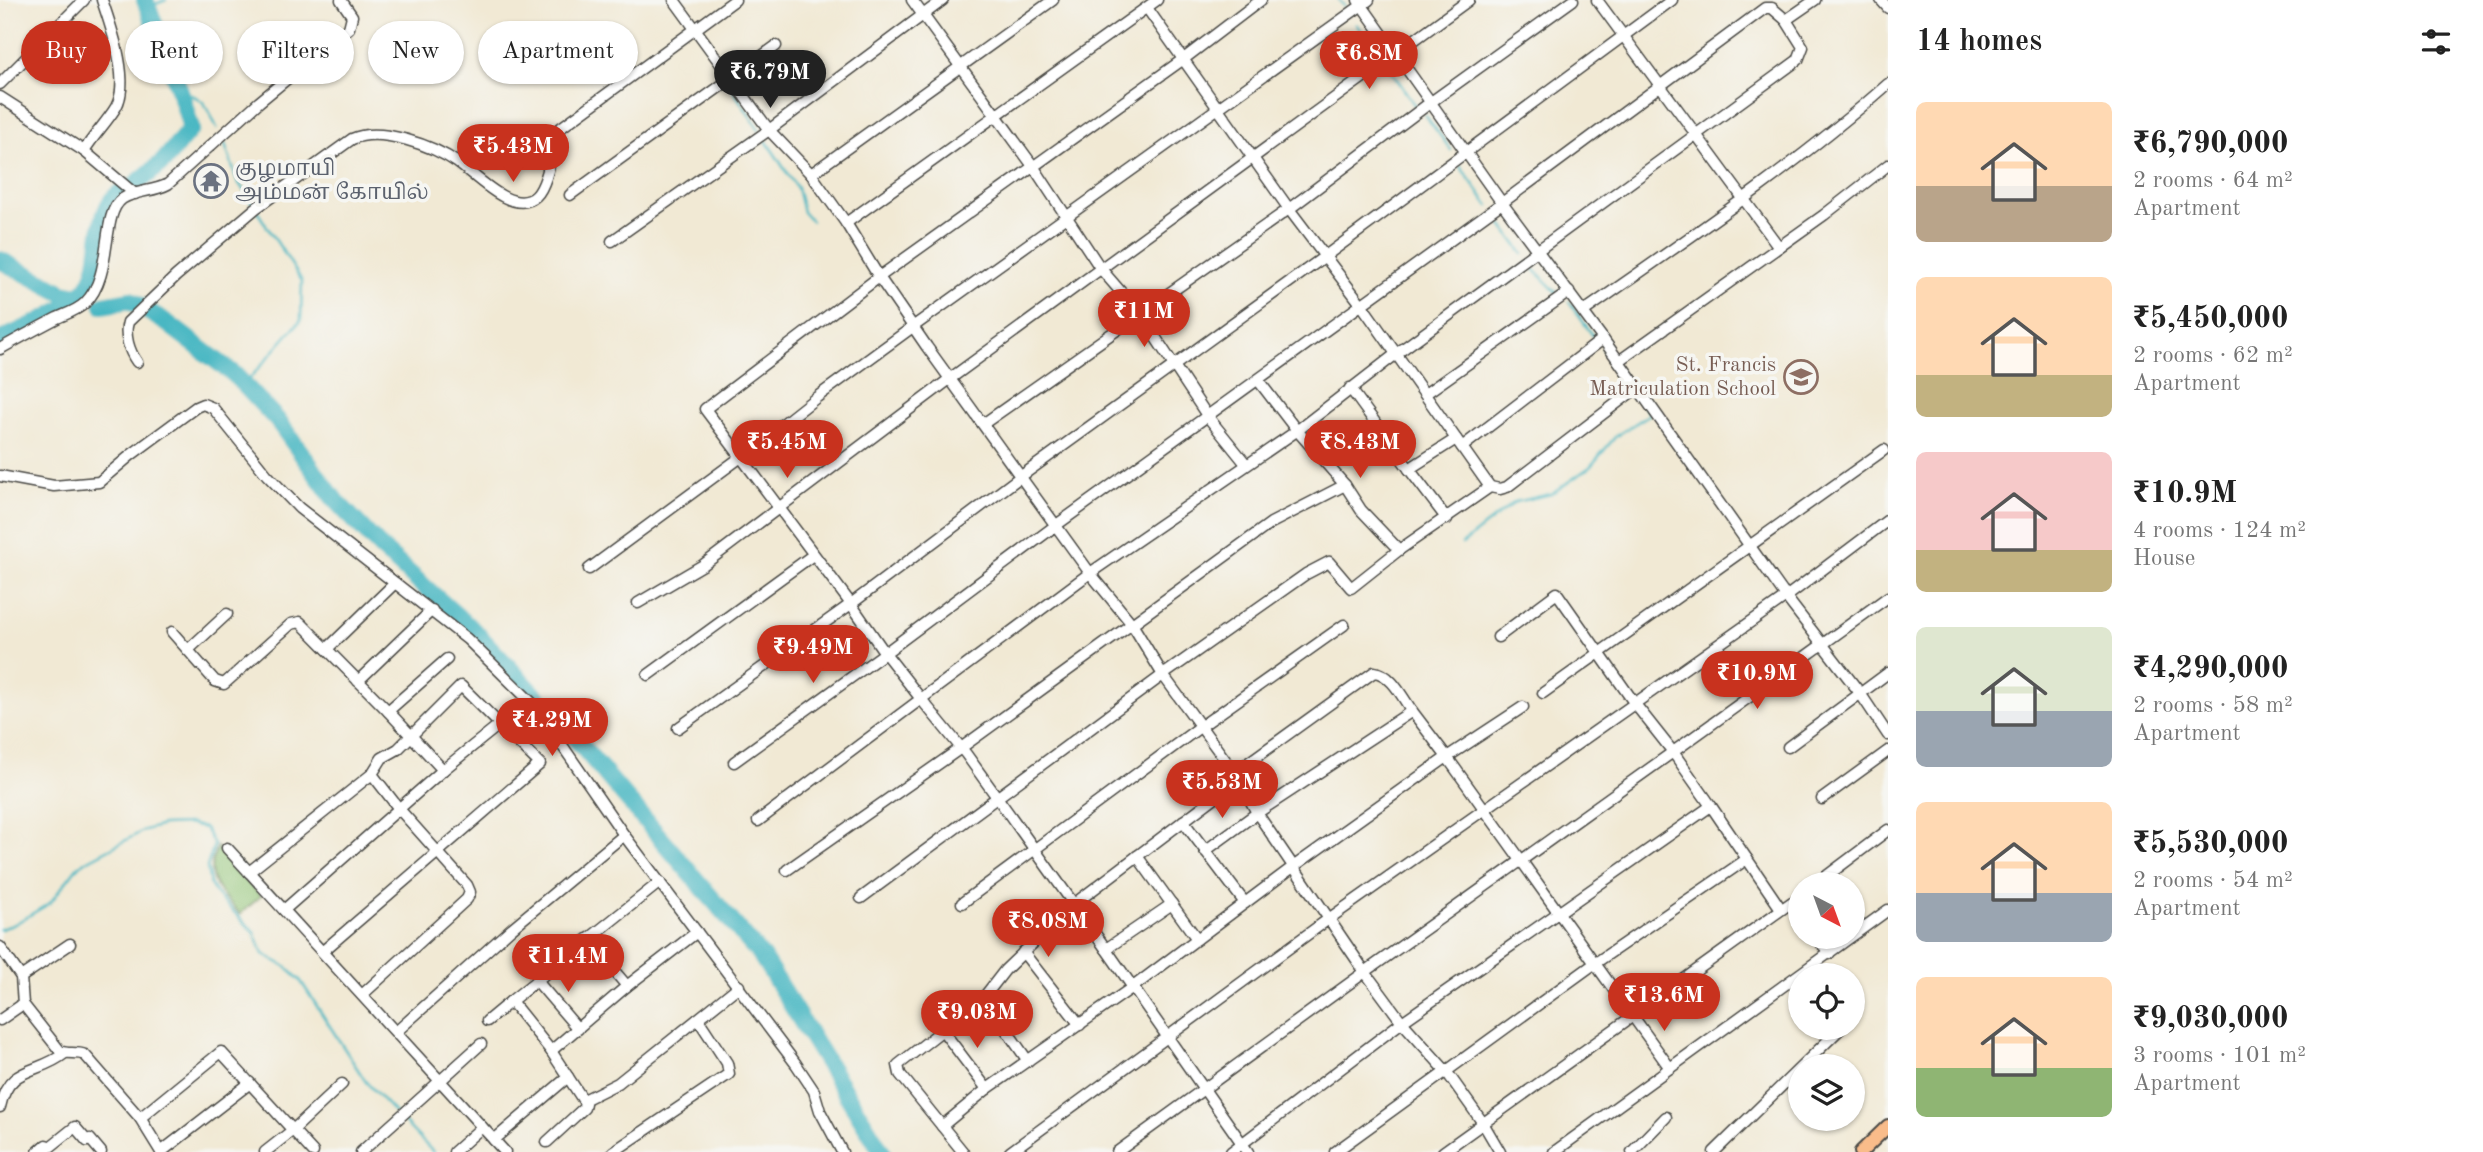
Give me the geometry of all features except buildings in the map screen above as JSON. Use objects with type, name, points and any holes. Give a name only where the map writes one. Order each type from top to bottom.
[{"type":"main road","points":[[1862,1152],[1886,1132]]},
{"type":"street","points":[[0,84],[84,0]]},
{"type":"street","points":[[84,151],[122,94],[122,74],[102,0]]},
{"type":"street","points":[[0,349],[84,304],[99,283],[114,211],[121,200],[168,184],[259,102],[349,28],[352,16],[341,0]]},
{"type":"street","points":[[674,0],[769,130],[811,174],[846,223],[879,278],[1020,477],[1090,573],[1132,624],[1163,675],[1237,776],[1257,813],[1365,972],[1402,1022],[1446,1072],[1483,1123],[1500,1152]]},
{"type":"street","points":[[136,362],[127,338],[128,322],[176,276],[256,208],[361,135],[385,134],[440,153],[458,163],[493,191],[515,201],[526,201],[536,196],[542,186],[551,158],[551,135],[735,0]]},
{"type":"street","points":[[912,0],[1033,166],[1101,269],[1140,314],[1208,417],[1245,464]]},
{"type":"street","points":[[612,241],[769,130],[943,0]]},
{"type":"street","points":[[811,174],[1053,0]]},
{"type":"street","points":[[846,223],[1157,0]]},
{"type":"street","points":[[1245,1148],[998,798],[885,653],[705,409],[879,278],[1185,58],[1261,0]]},
{"type":"street","points":[[638,603],[703,565],[951,378],[1469,0]]},
{"type":"street","points":[[984,424],[1289,209],[1573,0]]},
{"type":"street","points":[[1598,0],[1779,247]]},
{"type":"street","points":[[678,728],[851,604],[1020,477],[1672,0]]},
{"type":"street","points":[[1786,20],[1815,0]]},
{"type":"street","points":[[589,569],[741,457],[817,397],[1363,2],[1466,153],[1888,735]]},
{"type":"street","points":[[1147,8],[1185,58],[1252,158],[1361,303],[1490,487],[1507,487],[1638,387]]},
{"type":"street","points":[[734,762],[1361,303],[1502,203],[1765,8],[1772,8],[1786,20],[1803,47],[1798,60],[1350,388],[1298,430],[1090,573],[758,821]]},
{"type":"street","points":[[570,195],[776,46]]},
{"type":"street","points":[[1583,312],[1743,199],[1846,121],[1888,84]]},
{"type":"street","points":[[0,97],[84,151],[135,194]]},
{"type":"street","points":[[1619,362],[1888,165]]},
{"type":"street","points":[[1424,394],[1569,292]]},
{"type":"street","points":[[1409,469],[1459,443],[1603,339]]},
{"type":"street","points":[[1258,380],[1294,427],[1345,485],[1361,510],[1399,550]]},
{"type":"street","points":[[1350,388],[1447,519]]},
{"type":"street","points":[[0,476],[54,486],[99,482],[196,407],[208,405],[267,475],[299,508],[467,639],[535,706],[624,835],[739,986],[814,1091],[820,1111],[842,1152]]},
{"type":"street","points":[[1543,693],[1884,450]]},
{"type":"street","points":[[787,870],[961,748],[1271,523],[1345,485]]},
{"type":"street","points":[[861,898],[1163,675],[1306,574],[1329,562],[1351,588],[1399,550],[1490,487]]},
{"type":"street","points":[[1010,1152],[1330,918],[1786,597],[1888,520]]},
{"type":"street","points":[[648,675],[813,555]]},
{"type":"street","points":[[327,649],[395,583]]},
{"type":"street","points":[[1498,637],[1557,593],[1635,704],[1673,752],[1781,909]]},
{"type":"street","points":[[1117,1152],[1888,597]]},
{"type":"street","points":[[358,681],[432,610]]},
{"type":"street","points":[[188,650],[227,614]]},
{"type":"street","points":[[172,632],[215,681],[224,684],[295,622],[300,622],[443,770]]},
{"type":"street","points":[[961,903],[1200,726],[1344,625]]},
{"type":"street","points":[[388,711],[447,659]]},
{"type":"street","points":[[963,1152],[898,1069],[898,1065],[981,1002],[1004,970],[1074,904],[1374,672],[1382,673],[1390,680],[1670,1068]]},
{"type":"street","points":[[1788,747],[1888,673]]},
{"type":"street","points":[[249,872],[372,774],[382,758],[398,749],[461,685],[540,764],[322,952]]},
{"type":"street","points":[[942,1126],[987,1089],[1133,987],[1293,867],[1447,757],[1523,707]]},
{"type":"street","points":[[1205,851],[1257,813],[1412,711]]},
{"type":"street","points":[[284,910],[443,770],[500,724]]},
{"type":"street","points":[[1822,799],[1888,751]]},
{"type":"street","points":[[362,995],[467,899],[470,892],[467,885],[400,810],[372,774]]},
{"type":"street","points":[[1231,1152],[1245,1148],[1402,1022],[1710,806]]},
{"type":"street","points":[[1183,821],[1245,903]]},
{"type":"street","points":[[1832,872],[1888,830]]},
{"type":"street","points":[[396,1032],[512,928],[624,835]]},
{"type":"street","points":[[227,848],[505,1152]]},
{"type":"street","points":[[1137,856],[1197,939]]},
{"type":"street","points":[[1335,1152],[1594,964],[1747,859]]},
{"type":"street","points":[[487,1021],[660,882]]},
{"type":"street","points":[[1106,948],[1172,904]]},
{"type":"street","points":[[1443,1152],[1788,904]]},
{"type":"street","points":[[1554,1152],[1888,910]]},
{"type":"street","points":[[551,1051],[696,932]]},
{"type":"street","points":[[587,939],[627,986]]},
{"type":"street","points":[[21,977],[70,944]]},
{"type":"street","points":[[0,947],[21,977],[23,1004],[60,1051],[85,1055],[140,1118],[161,1152],[250,1083]]},
{"type":"street","points":[[1825,949],[1829,954]]},
{"type":"street","points":[[1023,952],[1080,1025]]},
{"type":"street","points":[[536,980],[578,1029]]},
{"type":"street","points":[[584,1100],[618,1083],[739,986]]},
{"type":"street","points":[[511,1001],[551,1051],[584,1100],[584,1108],[547,1142]]},
{"type":"street","points":[[981,1002],[988,1004],[1028,1061]]},
{"type":"street","points":[[0,1020],[23,1004]]},
{"type":"street","points":[[613,1152],[729,1074],[727,1063],[698,1019]]},
{"type":"street","points":[[943,1031],[987,1089]]},
{"type":"street","points":[[1714,1152],[1829,1040]]},
{"type":"street","points":[[361,1152],[481,1044]]},
{"type":"street","points":[[140,1118],[221,1052],[313,1152]]},
{"type":"street","points":[[0,1107],[8,1084],[27,1071],[58,1059],[65,1053]]},
{"type":"street","points":[[494,1140],[568,1077]]},
{"type":"street","points":[[264,1152],[293,1130],[342,1084]]},
{"type":"street","points":[[1632,1152],[1665,1117]]},
{"type":"street","points":[[37,1152],[46,1144],[50,1147],[75,1127],[101,1152]]},
{"type":"street","points":[[454,1152],[482,1127]]},
{"type":"green space","points":[[217,847],[261,896],[240,914],[220,891],[212,876],[211,868]]},
{"type":"waterway","points":[[136,184],[163,162],[191,128],[180,91],[145,0]]},
{"type":"waterway","points":[[148,7],[166,0]]},
{"type":"waterway","points":[[1339,0],[1344,6]]},
{"type":"waterway","points":[[1356,24],[1382,57]]},
{"type":"waterway","points":[[1390,69],[1416,107]]},
{"type":"waterway","points":[[729,84],[759,130]]},
{"type":"waterway","points":[[180,91],[200,100],[217,128]]},
{"type":"waterway","points":[[1425,115],[1451,150]]},
{"type":"waterway","points":[[765,139],[797,188],[803,212],[811,221]]},
{"type":"waterway","points":[[225,144],[237,180],[302,281],[301,320],[244,385]]},
{"type":"waterway","points":[[1460,166],[1489,206]]},
{"type":"waterway","points":[[0,341],[58,312],[87,288],[97,264],[106,210],[113,199],[123,191]]},
{"type":"waterway","points":[[1497,218],[1523,254]]},
{"type":"waterway","points":[[0,260],[63,293],[79,296]]},
{"type":"waterway","points":[[1532,267],[1557,293]]},
{"type":"waterway","points":[[103,305],[130,300],[167,323],[234,374],[278,421],[335,500],[381,548],[477,634],[568,730],[762,957],[882,1152]]},
{"type":"waterway","points":[[1569,302],[1594,337]]},
{"type":"waterway","points":[[1603,349],[1629,384]]},
{"type":"waterway","points":[[1462,544],[1515,502],[1551,494],[1590,467],[1616,436],[1650,414],[1638,397]]},
{"type":"waterway","points":[[0,929],[13,925],[50,903],[79,865],[145,830],[163,825],[190,824],[205,828],[214,845],[207,867],[210,884],[216,894],[254,932],[263,954],[285,966],[300,980],[366,1082],[396,1114]]},
{"type":"waterway","points":[[401,1119],[433,1152]]},
{"type":"place","name":"குழமாயி அம்மன் கோயில்","points":[[211,181]]},
{"type":"place","name":"St. Francis Matriculation School","points":[[1801,377]]}]
